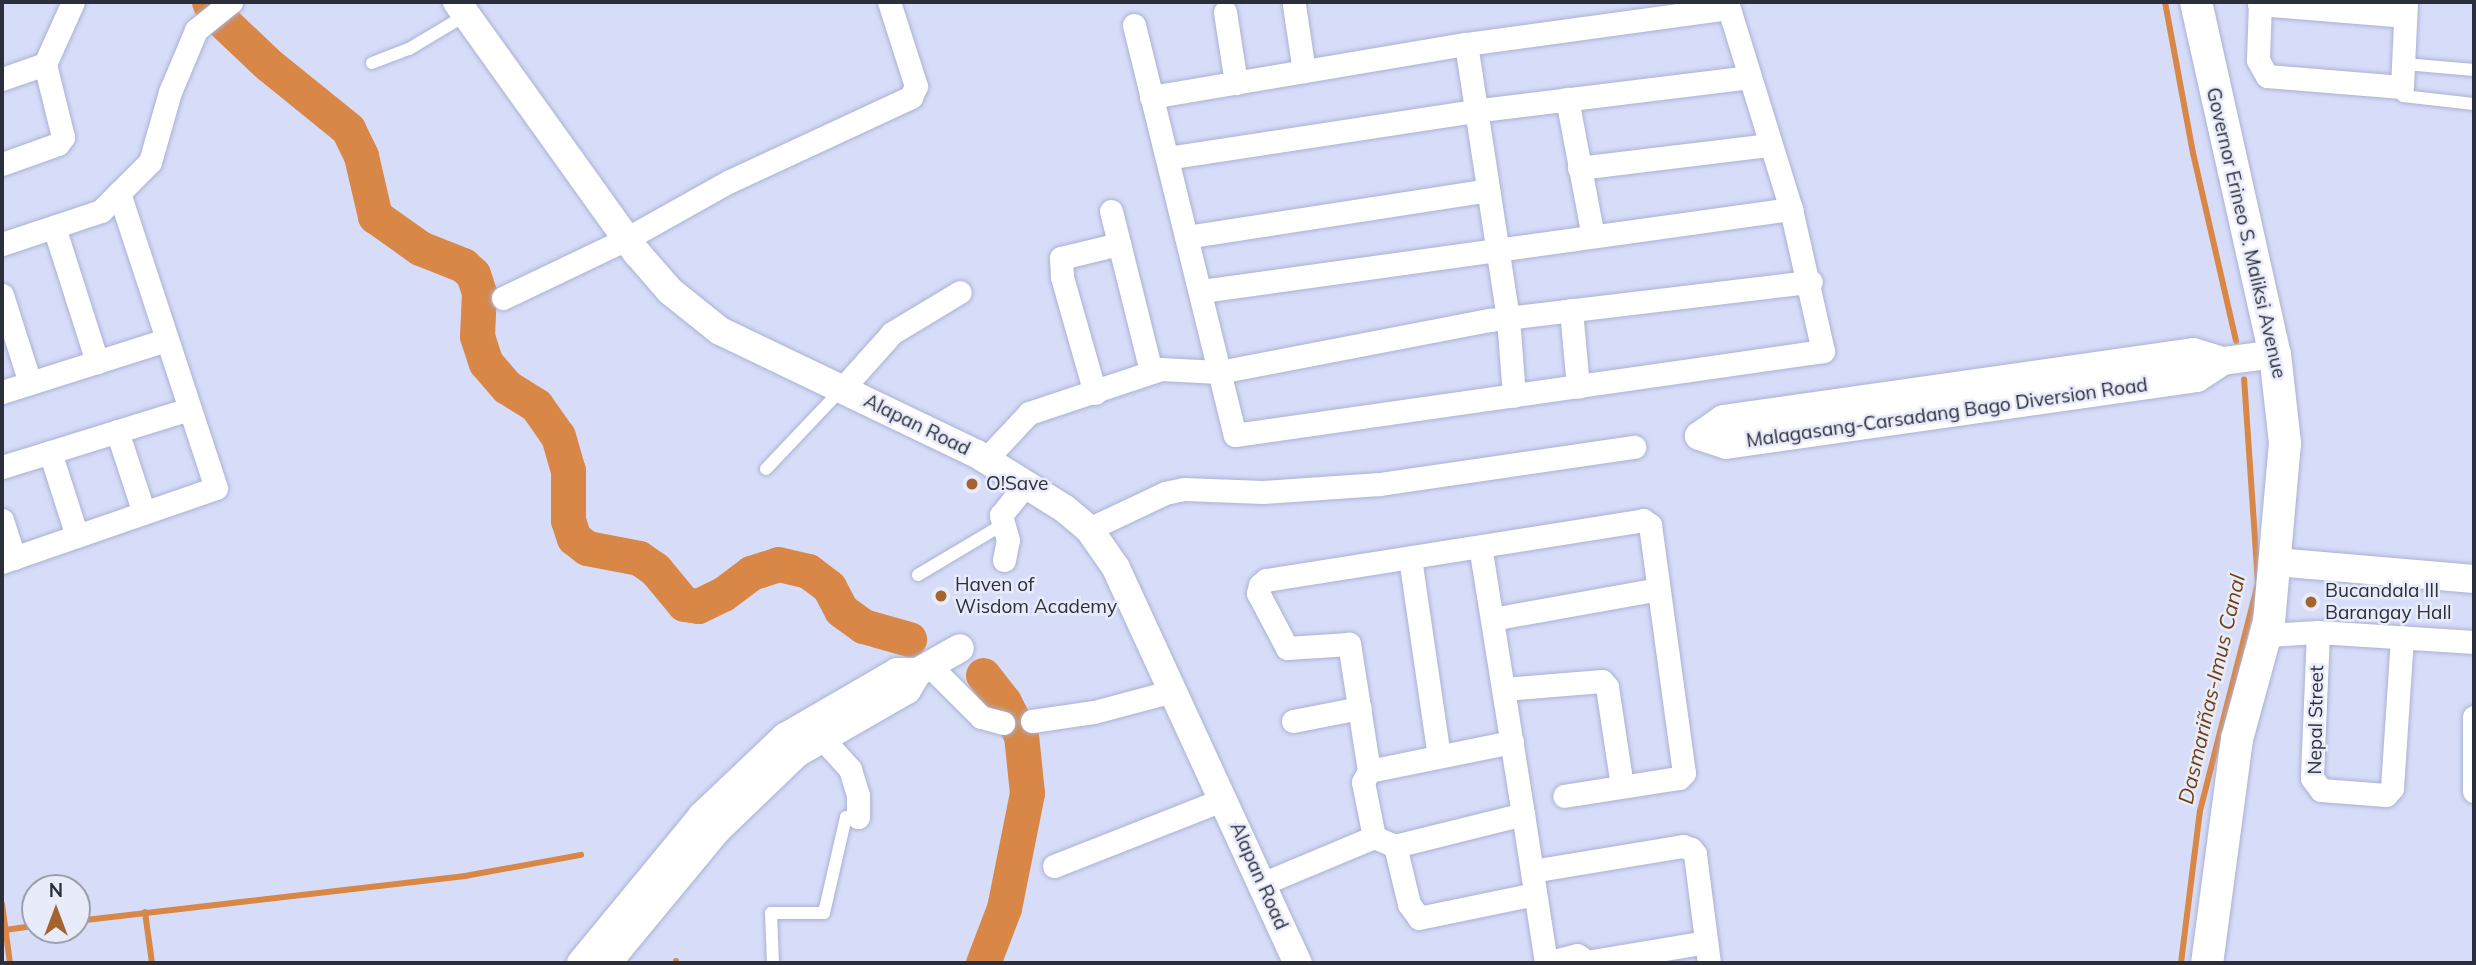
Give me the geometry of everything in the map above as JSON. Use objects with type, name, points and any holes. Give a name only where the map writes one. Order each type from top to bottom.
[{"type":"main road","name":"Governor Erineo S. Maliksi Avenue","points":[[2196,2],[2275,354],[2285,443],[2276,562],[2266,635],[2237,739],[2207,963]]},
{"type":"street","points":[[2,244],[101,211],[150,162],[170,92],[196,30],[231,2]]},
{"type":"street","points":[[503,298],[626,239],[728,182],[911,97],[916,86],[889,2]]},
{"type":"street","points":[[2260,3],[2405,9],[2405,64],[2402,87],[2267,76],[2258,60],[2260,3]]},
{"type":"street","points":[[2,164],[58,144],[63,137],[45,64],[69,5]]},
{"type":"street","points":[[1294,5],[1304,71]]},
{"type":"street","points":[[1134,25],[1186,237],[1202,291],[1235,435],[1817,355],[1825,343],[1791,209],[1727,5],[1466,44],[1152,97]]},
{"type":"street","name":"Alapan Road","points":[[462,8],[626,239],[670,291],[720,331],[986,459],[1099,524],[1116,568],[1264,883],[1298,963]]},
{"type":"street","points":[[1225,12],[1236,83]]},
{"type":"street","points":[[1466,44],[1473,111],[1508,318],[1514,396]]},
{"type":"street","points":[[2,79],[45,64]]},
{"type":"street","points":[[1167,158],[1473,111],[1748,78]]},
{"type":"street","points":[[1567,99],[1593,236]]},
{"type":"street","points":[[1579,168],[1770,145]]},
{"type":"street","points":[[1186,237],[1488,190]]},
{"type":"street","points":[[2,520],[8,560],[215,491],[217,484],[166,340],[120,193]]},
{"type":"street","points":[[1202,291],[1791,209]]},
{"type":"street","points":[[1111,211],[1151,372]]},
{"type":"street","points":[[54,227],[97,362]]},
{"type":"street","points":[[1095,393],[1062,277],[1061,258],[1119,244]]},
{"type":"street","points":[[986,459],[1029,413],[1151,372],[1219,372],[1508,318],[1811,282]]},
{"type":"street","points":[[842,389],[892,333],[960,292]]},
{"type":"street","points":[[2,295],[30,383]]},
{"type":"street","points":[[1571,310],[1578,387]]},
{"type":"street","points":[[2,392],[166,340]]},
{"type":"street","name":"Malagasang-Carsadang Bago Diversion Road","points":[[2223,361],[2197,378],[1727,445],[1699,436],[1723,419],[2193,352],[2223,361],[2275,354]]},
{"type":"street","points":[[2,467],[189,409]]},
{"type":"street","points":[[117,431],[144,513]]},
{"type":"street","points":[[1099,524],[1184,489],[1263,492],[1380,484],[1634,447]]},
{"type":"street","points":[[50,452],[77,536]]},
{"type":"street","points":[[1004,560],[1008,540],[1001,514],[1026,484]]},
{"type":"street","points":[[1535,894],[1419,918],[1409,904],[1363,782],[1369,771],[1349,644],[1287,648],[1258,593],[1260,585],[1266,580],[1643,520],[1650,525],[1686,767],[1679,778],[1564,796]]},
{"type":"street","points":[[1480,547],[1545,963],[1577,955],[1588,963],[1707,953],[1695,854],[1691,849],[1683,846],[1532,871]]},
{"type":"street","points":[[1410,558],[1439,756]]},
{"type":"street","points":[[2276,562],[2474,579]]},
{"type":"street","points":[[1492,619],[1658,589]]},
{"type":"street","points":[[2266,635],[2318,632],[2474,642]]},
{"type":"street","name":"Nepal Street","points":[[2318,632],[2312,778],[2321,790],[2386,795],[2392,788],[2402,637]]},
{"type":"street","points":[[607,963],[717,830],[761,786],[821,737],[907,690],[924,669],[960,648]]},
{"type":"street","points":[[581,963],[702,816],[785,737],[897,672],[924,669],[981,717],[1003,723]]},
{"type":"street","points":[[1504,689],[1602,681],[1606,687],[1622,786]]},
{"type":"street","points":[[1032,721],[1094,712],[1173,691]]},
{"type":"street","points":[[1293,721],[1360,708]]},
{"type":"street","points":[[2474,717],[2474,791]]},
{"type":"street","points":[[821,737],[850,769],[858,795],[858,817]]},
{"type":"street","points":[[1369,771],[1512,742]]},
{"type":"street","points":[[1054,866],[1224,799]]},
{"type":"street","points":[[1264,883],[1384,842],[1523,814]]},
{"type":"lane","points":[[372,63],[410,49],[462,8]]},
{"type":"lane","points":[[2405,64],[2474,70]]},
{"type":"lane","points":[[2402,87],[2403,96],[2474,104]]},
{"type":"lane","points":[[766,469],[842,389]]},
{"type":"lane","points":[[918,575],[1002,525]]},
{"type":"lane","points":[[773,963],[771,913],[824,913],[846,817],[858,817]]},
{"type":"waterway","points":[[209,2],[215,14],[269,65],[348,129],[361,156],[375,216],[420,248],[463,265],[473,274],[479,292],[477,336],[486,363],[507,387],[536,405],[558,436],[568,470],[568,520],[574,538],[587,548],[639,558],[655,569],[684,604],[698,606],[723,594],[751,573],[778,564],[808,571],[829,587],[841,610],[863,626],[909,639]]},
{"type":"waterway","name":"Dasmariñas-Imus Canal","points":[[2165,2],[2193,153],[2236,341]]},
{"type":"waterway","name":"Dasmariñas-Imus Canal","points":[[2181,963],[2200,811],[2258,583],[2244,379]]},
{"type":"waterway","points":[[983,675],[1004,702],[1021,735],[1027,793],[1004,908],[983,963]]},
{"type":"waterway","points":[[91,919],[465,876],[581,855]]},
{"type":"waterway","points":[[2,904],[10,963]]},
{"type":"waterway","points":[[145,912],[152,963]]},
{"type":"waterway","points":[[5,930],[21,928]]},
{"type":"place","name":"O!Save","points":[[972,484]]},
{"type":"place","name":"Haven of Wisdom Academy","points":[[941,596]]},
{"type":"place","name":"Bucandala III Barangay Hall","points":[[2311,602]]}]
